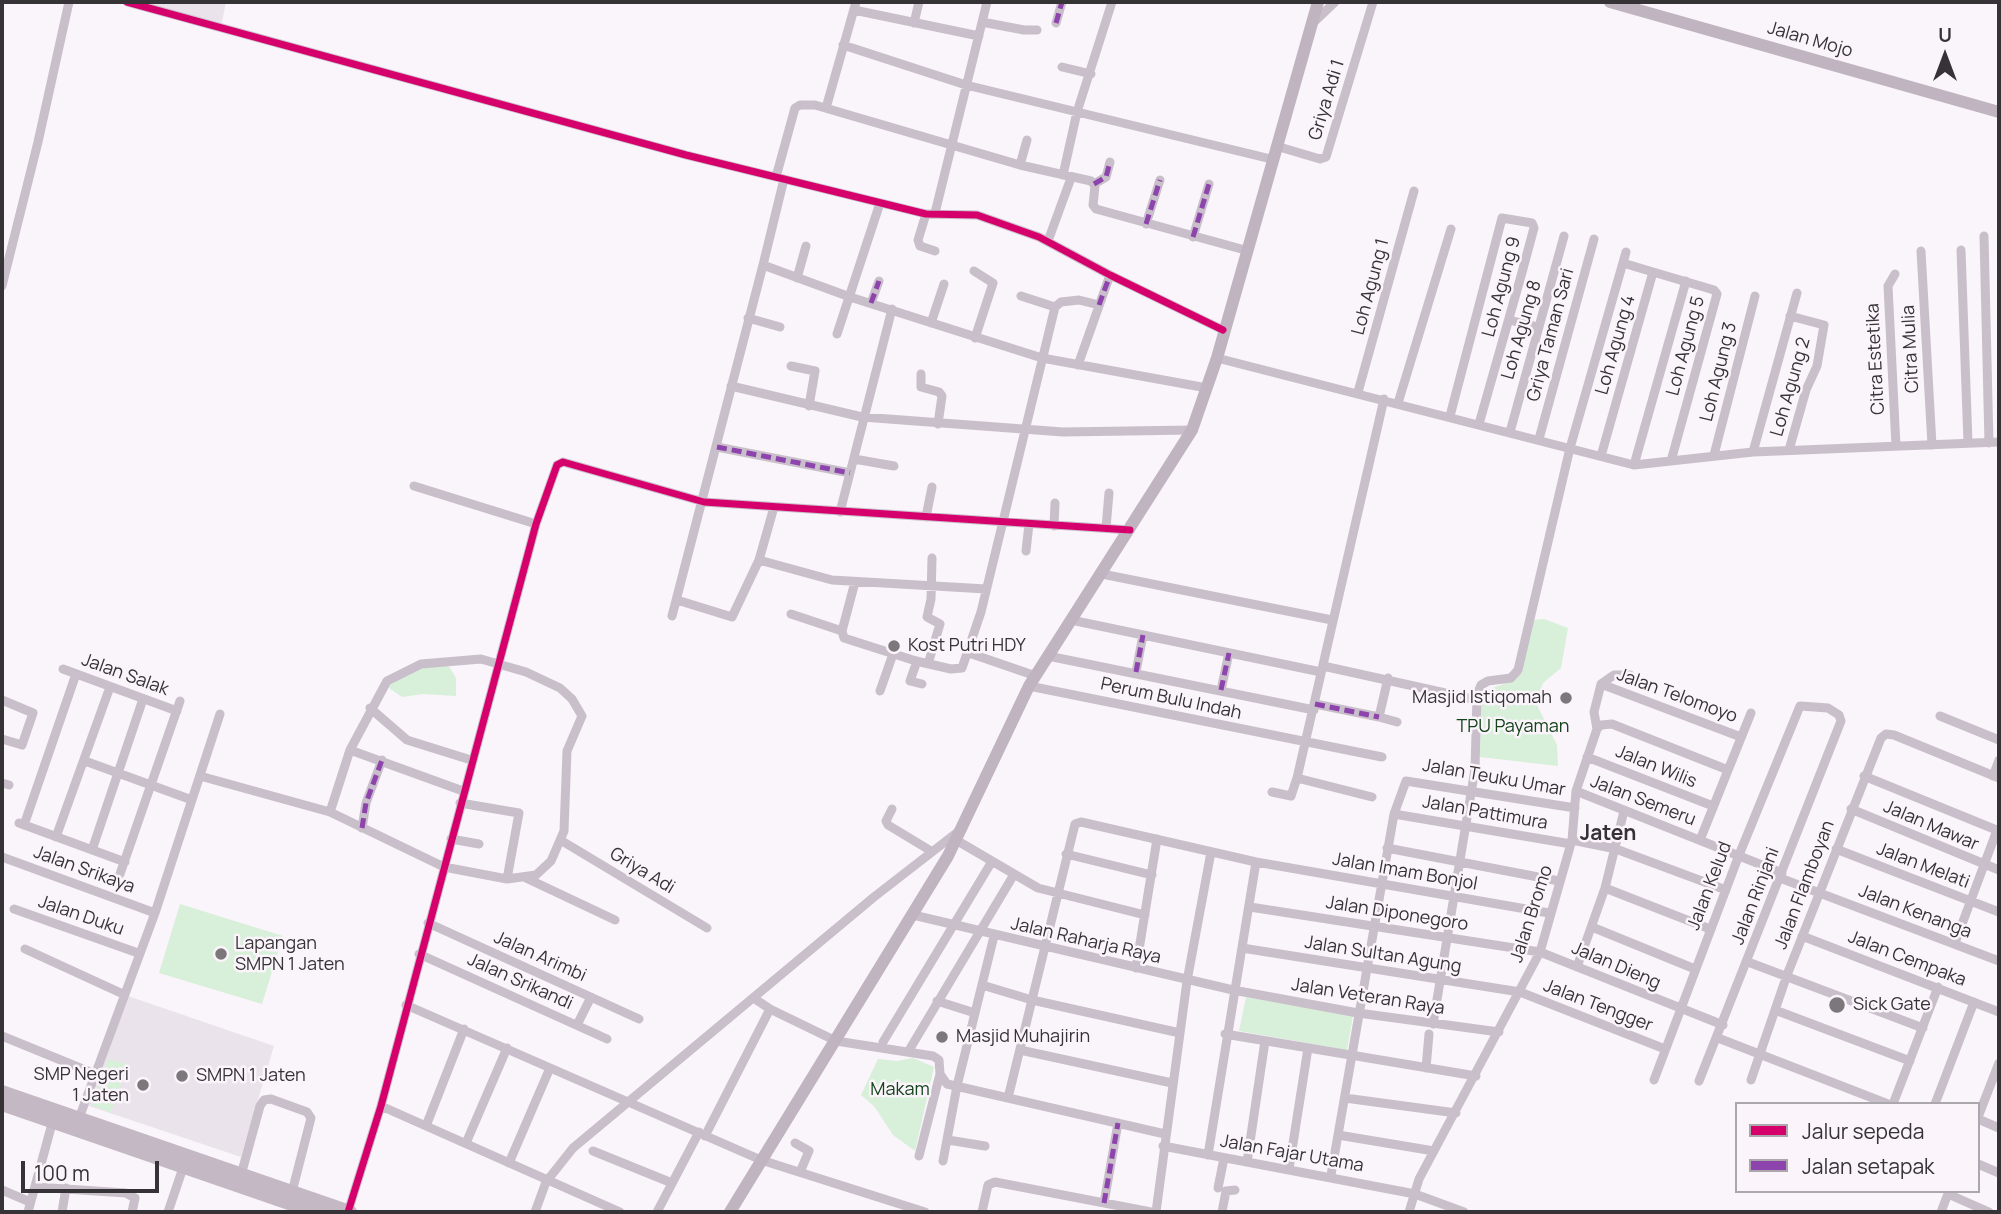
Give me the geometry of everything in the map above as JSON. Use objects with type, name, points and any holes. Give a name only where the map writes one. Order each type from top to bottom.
[{"type":"main road","points":[[730,1212],[913,915],[958,835],[1033,681],[1192,430],[1217,358],[1245,250],[1318,2]]},
{"type":"main road","name":"Jalan Mojo","points":[[1610,2],[1999,111]]},
{"type":"main road","points":[[2,1092],[54,1116],[186,1162],[315,1212]]},
{"type":"main road","points":[[2,1104],[54,1116]]},
{"type":"main road","points":[[186,1162],[241,1175],[349,1212]]},
{"type":"street","points":[[2,286],[69,2]]},
{"type":"street","points":[[127,2],[780,178],[931,214],[977,215],[1048,241],[1110,275],[1223,330]]},
{"type":"street","points":[[914,23],[919,2]]},
{"type":"street","points":[[935,251],[920,246],[918,240],[931,214],[953,143],[988,2]]},
{"type":"street","points":[[1056,23],[1062,2]]},
{"type":"street","points":[[1048,241],[1067,177],[1077,112],[1112,2]]},
{"type":"street","points":[[1312,23],[1335,2]]},
{"type":"street","name":"Griya Adi 1","points":[[1273,153],[1326,158],[1373,2]]},
{"type":"street","points":[[826,108],[855,6],[914,23],[979,36]]},
{"type":"street","points":[[982,22],[1037,30]]},
{"type":"street","points":[[843,45],[966,85],[1077,112],[1273,153]]},
{"type":"street","points":[[1062,67],[1091,74]]},
{"type":"street","points":[[672,616],[704,502],[763,265],[795,108],[804,104],[826,108],[1094,184]]},
{"type":"street","points":[[1020,164],[1027,140]]},
{"type":"street","points":[[1094,184],[1106,177],[1110,162]]},
{"type":"street","points":[[1146,224],[1160,180]]},
{"type":"street","points":[[1094,184],[1096,209],[1245,250]]},
{"type":"street","points":[[1193,237],[1209,184]]},
{"type":"street","name":"Loh Agung 1","points":[[1358,392],[1414,191]]},
{"type":"street","points":[[837,334],[880,203]]},
{"type":"street","name":"Loh Agung 9","points":[[1450,416],[1505,216],[1534,225],[1479,424]]},
{"type":"street","points":[[1398,403],[1451,229]]},
{"type":"street","name":"Loh Agung 8","points":[[1510,432],[1564,236]]},
{"type":"street","points":[[1984,236],[1989,443]]},
{"type":"street","name":"Griya Taman Sari","points":[[1539,439],[1594,239]]},
{"type":"street","points":[[797,278],[806,246]]},
{"type":"street","points":[[1961,250],[1968,443]]},
{"type":"street","name":"Citra Mulia","points":[[1921,251],[1932,444]]},
{"type":"street","name":"Loh Agung 4","points":[[1477,700],[1481,685],[1488,681],[1511,678],[1518,670],[1570,448],[1626,252]]},
{"type":"street","points":[[1623,262],[1686,281]]},
{"type":"street","points":[[763,265],[850,297],[1042,358],[1207,388]]},
{"type":"street","points":[[974,271],[993,283],[975,338]]},
{"type":"street","name":"Loh Agung 4","points":[[1601,456],[1653,272]]},
{"type":"street","name":"Citra Estetika","points":[[1895,274],[1888,286],[1896,446]]},
{"type":"street","points":[[1078,365],[1110,275]]},
{"type":"street","points":[[871,303],[879,281]]},
{"type":"street","name":"Loh Agung 5","points":[[1634,465],[1686,281],[1714,290],[1717,294],[1671,461]]},
{"type":"street","points":[[931,323],[944,284]]},
{"type":"street","name":"Loh Agung 2","points":[[1753,452],[1797,293]]},
{"type":"street","points":[[1021,296],[1055,307]]},
{"type":"street","name":"Loh Agung 3","points":[[1714,455],[1755,296]]},
{"type":"street","points":[[791,614],[842,631],[848,641],[959,670],[969,653],[986,589],[1055,307],[1061,302],[1079,300],[1099,306]]},
{"type":"street","points":[[840,512],[862,417],[892,309]]},
{"type":"street","name":"Loh Agung 2","points":[[1789,450],[1806,390],[1817,366],[1824,326],[1790,316]]},
{"type":"street","points":[[748,318],[780,327]]},
{"type":"street","points":[[1509,320],[1538,327]]},
{"type":"street","points":[[1217,358],[1358,392],[1634,465],[1753,452],[1999,442]]},
{"type":"street","points":[[791,366],[816,371],[809,406]]},
{"type":"street","points":[[921,374],[920,387],[939,392],[942,396],[938,424]]},
{"type":"street","points":[[731,386],[862,417],[1105,433],[1192,430]]},
{"type":"street","points":[[1272,792],[1291,796],[1297,778],[1384,399]]},
{"type":"street","points":[[717,447],[850,473]]},
{"type":"street","points":[[853,458],[894,466]]},
{"type":"street","points":[[349,1212],[381,1105],[419,954],[536,524],[555,468],[563,462],[704,502],[1130,530]]},
{"type":"street","points":[[414,486],[536,524]]},
{"type":"street","points":[[926,517],[932,486]]},
{"type":"street","points":[[1106,528],[1109,493]]},
{"type":"street","points":[[1054,526],[1055,503]]},
{"type":"street","points":[[677,600],[732,617],[759,560],[774,508]]},
{"type":"street","points":[[1026,551],[1029,524]]},
{"type":"street","points":[[928,664],[940,624],[927,619],[932,558]]},
{"type":"street","points":[[759,560],[813,576],[855,582],[986,589]]},
{"type":"street","points":[[1101,574],[1332,620]]},
{"type":"street","points":[[842,631],[855,582]]},
{"type":"street","points":[[1071,620],[1229,653],[1388,678],[1477,700],[1475,769],[1433,1024]]},
{"type":"street","points":[[1136,672],[1143,635]]},
{"type":"street","name":"Perum Bulu Indah","points":[[969,653],[1033,681],[1306,743],[1382,757]]},
{"type":"street","points":[[1221,690],[1229,653]]},
{"type":"street","points":[[880,691],[893,654]]},
{"type":"street","points":[[1048,656],[1397,722]]},
{"type":"street","points":[[200,776],[330,812],[444,867],[507,879],[526,878],[547,867],[562,841],[568,799],[568,751],[583,716],[560,688],[499,662],[454,659],[421,664],[387,681],[370,708],[350,750],[330,812]]},
{"type":"street","points":[[917,661],[910,681],[922,684]]},
{"type":"street","name":"Jalan Salak","points":[[63,669],[143,699],[179,706],[151,786]]},
{"type":"street","points":[[76,674],[21,824],[125,862]]},
{"type":"street","points":[[1601,684],[1614,675],[1630,674]]},
{"type":"street","points":[[1379,717],[1388,678]]},
{"type":"street","name":"Jalan Bromo","points":[[1409,1212],[1434,1152],[1540,952],[1549,913],[1572,842],[1576,791],[1597,729],[1594,712],[1601,684]]},
{"type":"street","name":"Jalan Telomoyo","points":[[1601,684],[1741,737]]},
{"type":"street","points":[[56,837],[110,687]]},
{"type":"street","points":[[92,850],[143,699]]},
{"type":"street","points":[[2,700],[33,713],[22,745],[2,739]]},
{"type":"street","name":"Jalan Kelud","points":[[1654,1080],[1710,929],[1800,706],[1828,708],[1839,715],[1841,721]]},
{"type":"street","points":[[370,708],[407,740],[471,760]]},
{"type":"street","points":[[1700,839],[1751,713]]},
{"type":"street","points":[[77,1124],[155,913],[220,714]]},
{"type":"street","points":[[1940,716],[1999,740]]},
{"type":"street","name":"Jalan Rinjani","points":[[1699,1081],[1841,721]]},
{"type":"street","points":[[1597,729],[1601,725],[1612,724],[1728,770]]},
{"type":"street","name":"Jalan Flamboyan","points":[[1751,1080],[1787,975],[1881,738],[1890,734],[1996,777]]},
{"type":"street","points":[[350,750],[463,791]]},
{"type":"street","name":"Jalan Wilis","points":[[1587,757],[1713,806]]},
{"type":"street","points":[[362,828],[369,794],[382,760]]},
{"type":"street","points":[[1996,777],[1999,760]]},
{"type":"street","points":[[85,761],[192,800]]},
{"type":"street","points":[[1864,776],[1998,830],[1955,943]]},
{"type":"street","points":[[1297,778],[1373,797]]},
{"type":"street","name":"Jalan Teuku Umar","points":[[1394,814],[1408,779],[1575,808]]},
{"type":"street","points":[[120,874],[151,786]]},
{"type":"street","name":"Jalan Semeru","points":[[1576,791],[1739,855]]},
{"type":"street","points":[[460,803],[519,813],[507,879]]},
{"type":"street","points":[[892,809],[886,821],[888,825],[930,851]]},
{"type":"street","name":"Jalan Mawar","points":[[1851,809],[1999,870]]},
{"type":"street","points":[[1577,967],[1605,888],[1624,811]]},
{"type":"street","points":[[1331,1175],[1394,814]]},
{"type":"street","name":"Jalan Pattimura","points":[[1394,814],[1616,849],[1726,890]]},
{"type":"street","name":"Jalan Imam Bonjol","points":[[1066,854],[1073,829],[1081,822],[1256,862],[1549,913]]},
{"type":"street","points":[[535,1212],[546,1182],[573,1148],[930,851],[958,835],[991,863],[1013,876],[1056,894],[1145,915]]},
{"type":"street","points":[[451,839],[479,844]]},
{"type":"street","points":[[1136,968],[1157,839]]},
{"type":"street","name":"Griya Adi","points":[[562,841],[706,928]]},
{"type":"street","points":[[1387,848],[1559,881]]},
{"type":"street","name":"Jalan Melati","points":[[1836,849],[1999,912]]},
{"type":"street","points":[[982,1212],[990,1182],[1154,1212],[1187,981],[1211,852]]},
{"type":"street","points":[[1008,1098],[1066,854],[1152,875]]},
{"type":"street","name":"Jalan Kenanga","points":[[1739,855],[1819,893],[1999,961]]},
{"type":"street","name":"Jalan Srikaya","points":[[2,857],[155,913]]},
{"type":"street","points":[[1208,1155],[1256,862]]},
{"type":"street","points":[[883,1042],[991,863]]},
{"type":"street","points":[[908,1052],[1013,876]]},
{"type":"street","points":[[526,878],[615,920]]},
{"type":"street","points":[[1605,888],[1710,929]]},
{"type":"street","name":"Jalan Diponegoro","points":[[1250,907],[1540,952]]},
{"type":"street","name":"Jalan Duku","points":[[14,909],[138,953]]},
{"type":"street","name":"Jalan Raharja Raya","points":[[913,915],[1233,990]]},
{"type":"street","name":"Jalan Arimbi","points":[[428,923],[639,1019]]},
{"type":"street","points":[[1592,927],[1695,969]]},
{"type":"street","points":[[943,1161],[957,1087],[994,936]]},
{"type":"street","name":"Jalan Cempaka","points":[[1802,936],[1999,1012]]},
{"type":"street","name":"Jalan Sultan Agung","points":[[1242,948],[1365,970],[1520,992]]},
{"type":"street","points":[[25,949],[123,994]]},
{"type":"street","name":"Jalan Dieng","points":[[1540,952],[1723,1025]]},
{"type":"street","name":"Jalan Srikandi","points":[[419,954],[607,1039]]},
{"type":"street","points":[[1748,962],[1923,1028]]},
{"type":"street","points":[[982,985],[1032,1000],[1180,1033]]},
{"type":"street","points":[[1891,1102],[1910,1061],[1938,987]]},
{"type":"street","name":"Jalan Veteran Raya","points":[[1233,990],[1358,1013],[1499,1032]]},
{"type":"street","name":"Jalan Tengger","points":[[1520,992],[1665,1049]]},
{"type":"street","points":[[577,1025],[591,997]]},
{"type":"street","points":[[755,999],[836,1041],[937,1058],[944,1082],[957,1087],[1165,1134]]},
{"type":"street","points":[[937,1001],[975,1013]]},
{"type":"street","points":[[1936,1102],[1974,1002]]},
{"type":"street","points":[[406,1005],[761,1160],[925,1212]]},
{"type":"street","points":[[657,1212],[770,1009]]},
{"type":"street","points":[[1775,1010],[1910,1061]]},
{"type":"street","points":[[426,1126],[464,1029]]},
{"type":"street","points":[[1226,1034],[1476,1076]]},
{"type":"street","points":[[1426,1068],[1429,1034]]},
{"type":"street","points":[[2,1036],[96,1074]]},
{"type":"street","points":[[1718,1038],[1885,1102]]},
{"type":"street","points":[[1247,1162],[1265,1041]]},
{"type":"street","points":[[466,1143],[507,1048]]},
{"type":"street","points":[[1289,1168],[1308,1048]]},
{"type":"street","points":[[1020,1050],[1172,1083]]},
{"type":"street","points":[[1980,1114],[1996,1084],[1999,1063]]},
{"type":"street","points":[[509,1163],[550,1068]]},
{"type":"street","points":[[919,1156],[940,1074]]},
{"type":"street","points":[[1345,1098],[1456,1113]]},
{"type":"street","points":[[241,1175],[260,1106],[264,1100],[271,1099],[307,1112],[311,1118],[292,1192]]},
{"type":"street","points":[[381,1105],[546,1182],[620,1212]]},
{"type":"street","points":[[27,1212],[54,1116]]},
{"type":"street","points":[[1980,1119],[1999,1128]]},
{"type":"street","points":[[1104,1203],[1118,1123]]},
{"type":"street","points":[[1338,1135],[1434,1152]]},
{"type":"street","points":[[948,1140],[985,1146]]},
{"type":"street","points":[[795,1143],[809,1151],[800,1172]]},
{"type":"street","name":"Jalan Fajar Utama","points":[[1163,1146],[1331,1175],[1415,1194],[1464,1212]]},
{"type":"street","points":[[593,1152],[672,1183]]},
{"type":"street","points":[[1218,1188],[1224,1158]]},
{"type":"street","points":[[168,1212],[186,1162]]},
{"type":"street","points":[[1980,1165],[1999,1173]]},
{"type":"street","points":[[35,1187],[132,1194],[135,1202],[132,1212]]},
{"type":"street","points":[[62,1212],[66,1188]]},
{"type":"street","points":[[2,1190],[30,1202]]},
{"type":"street","points":[[1222,1212],[1226,1191],[1235,1190]]},
{"type":"street","points":[[1941,1212],[1949,1193],[1989,1212]]},
{"type":"shaded area","points":[[130,2],[226,2],[221,26]]},
{"type":"shaded area","name":"SMPN 1 Jaten","points":[[128,996],[274,1046],[241,1157],[89,1106]]},
{"type":"green space","name":"TPU Payaman","points":[[1544,619],[1568,628],[1561,668],[1543,683],[1536,703],[1557,745],[1558,766],[1480,757],[1481,700],[1484,691],[1517,679],[1533,620]]},
{"type":"green space","points":[[448,665],[456,678],[456,696],[423,694],[402,697],[389,688],[391,682],[426,666]]},
{"type":"green space","name":"Lapangan SMPN 1 Jaten","points":[[180,904],[283,936],[262,1004],[159,973]]},
{"type":"green space","points":[[1246,997],[1353,1016],[1347,1050],[1239,1031]]},
{"type":"green space","name":"Makam","points":[[913,1058],[934,1067],[915,1151],[893,1135],[874,1106],[861,1095],[878,1059],[897,1061]]},
{"type":"green space","points":[[108,1059],[128,1064],[111,1113],[92,1105]]},
{"type":"marked path","points":[[1056,23],[1062,2]]},
{"type":"marked path","points":[[1094,184],[1106,177],[1110,162]]},
{"type":"marked path","points":[[1146,224],[1160,180]]},
{"type":"marked path","points":[[1193,237],[1209,184]]},
{"type":"marked path","points":[[1099,305],[1110,275]]},
{"type":"marked path","points":[[871,303],[879,281]]},
{"type":"marked path","points":[[717,447],[850,473]]},
{"type":"marked path","points":[[1136,672],[1143,635]]},
{"type":"marked path","points":[[1221,690],[1229,653]]},
{"type":"marked path","points":[[1315,704],[1379,717]]},
{"type":"marked path","points":[[362,828],[366,803],[382,760]]},
{"type":"marked path","points":[[1104,1203],[1118,1123]]},
{"type":"cycle path","points":[[127,2],[686,155],[926,214],[977,215],[1039,237],[1223,330]]},
{"type":"cycle path","points":[[348,1212],[381,1106],[536,524],[557,465],[563,462],[704,502],[1130,530]]},
{"type":"place","name":"Kost Putri HDY","points":[[894,646]]},
{"type":"place","name":"Masjid Istiqomah","points":[[1566,698]]},
{"type":"place","name":"Lapangan SMPN 1 Jaten","points":[[221,954]]},
{"type":"place","name":"Sick Gate","points":[[1837,1005]]},
{"type":"place","name":"Masjid Muhajirin","points":[[942,1037]]},
{"type":"place","name":"SMPN 1 Jaten","points":[[182,1076]]},
{"type":"place","name":"SMP Negeri 1 Jaten","points":[[143,1085]]},
{"type":"district","name":"Jaten","points":[[1608,834]]}]
